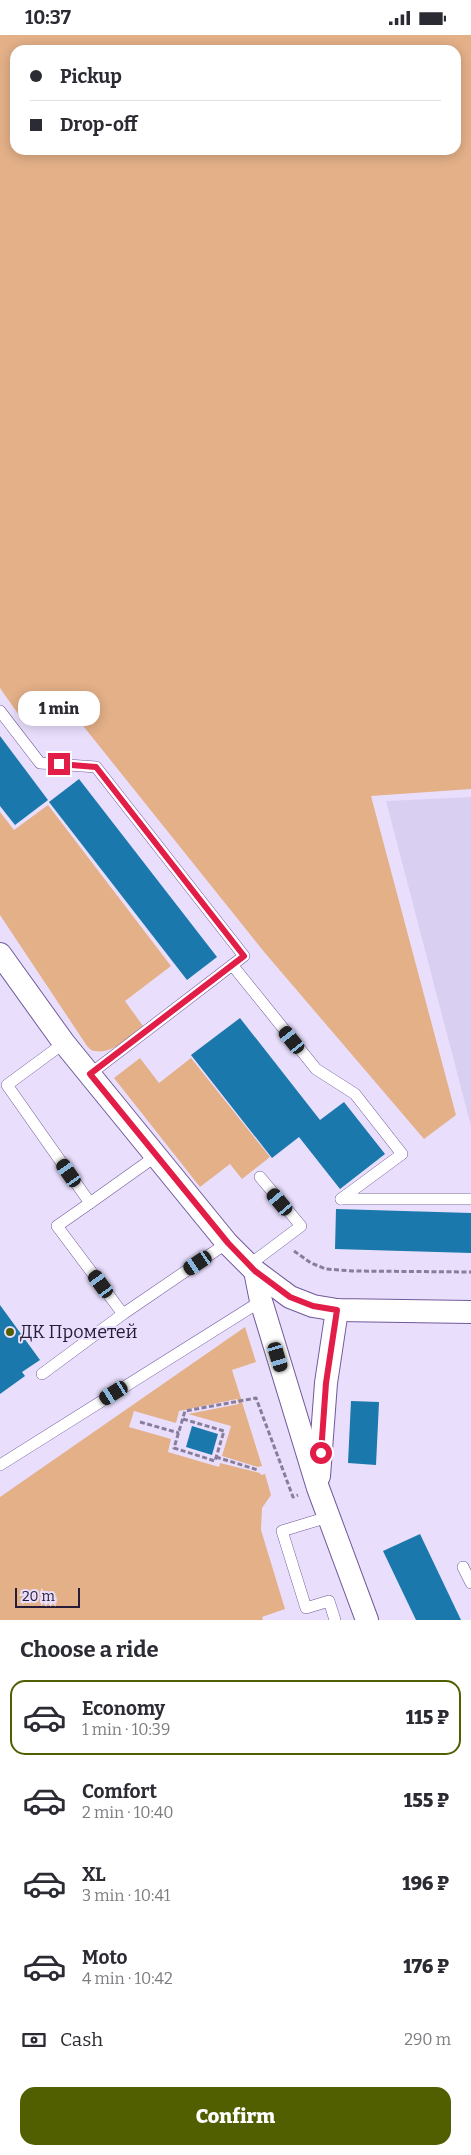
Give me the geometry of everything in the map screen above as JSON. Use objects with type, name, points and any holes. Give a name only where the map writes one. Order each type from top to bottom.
[{"type":"street","points":[[0,954],[64,1043],[228,1243],[252,1268],[290,1297],[313,1306],[337,1310],[471,1312]]},
{"type":"street","points":[[252,1268],[318,1488],[367,1620]]},
{"type":"street","points":[[318,1488],[326,1383],[337,1310]]},
{"type":"lane","points":[[0,711],[40,763],[96,767],[244,956],[90,1074]]},
{"type":"lane","points":[[233,966],[316,1069],[355,1094],[402,1154],[341,1199],[471,1199]]},
{"type":"lane","points":[[64,1043],[3,1087],[90,1203]]},
{"type":"lane","points":[[123,1314],[57,1226],[156,1156]]},
{"type":"lane","points":[[252,1268],[301,1226],[260,1177]]},
{"type":"lane","points":[[42,1374],[123,1314],[228,1243]]},
{"type":"lane","points":[[0,1465],[261,1301]]},
{"type":"lane","points":[[328,1517],[282,1531],[306,1608],[329,1601],[335,1620]]},
{"type":"lane","points":[[463,1567],[471,1583]]},
{"type":"path","points":[[284,1239],[296,1253],[310,1263],[326,1269],[471,1272]]},
{"type":"path","points":[[183,1419],[224,1431],[215,1461],[174,1448],[185,1411],[256,1398],[292,1497]]},
{"type":"path","points":[[140,1422],[179,1433]]},
{"type":"path","points":[[216,1457],[258,1470]]},
{"type":"shaded area","points":[[0,35],[471,35],[471,789],[371,796],[456,1115],[424,1139],[265,953],[76,717],[23,721],[0,688]]},
{"type":"shaded area","points":[[471,797],[471,1126],[386,801]]},
{"type":"shaded area","points":[[48,805],[171,966],[125,1001],[143,1026],[119,1045],[105,1051],[91,1050],[87,1046],[0,915],[0,812],[14,830]]},
{"type":"shaded area","points":[[140,1058],[159,1083],[191,1058],[270,1157],[242,1179],[230,1164],[200,1187],[114,1078]]},
{"type":"shaded area","points":[[245,1327],[256,1362],[232,1370],[262,1466],[258,1467],[222,1456],[231,1426],[188,1414],[239,1404],[237,1399],[179,1411],[176,1423],[134,1411],[129,1427],[171,1439],[168,1452],[219,1467],[220,1463],[260,1473],[261,1475],[265,1474],[271,1495],[262,1508],[261,1530],[285,1609],[262,1617],[263,1620],[0,1620],[0,1497]]},
{"type":"building","points":[[0,736],[48,800],[15,825],[0,806]]},
{"type":"building","points":[[79,779],[217,957],[187,980],[49,802]]},
{"type":"building","points":[[240,1018],[320,1120],[344,1102],[385,1154],[340,1189],[299,1137],[272,1158],[191,1055]]},
{"type":"building","points":[[336,1209],[471,1213],[471,1253],[335,1249]]},
{"type":"building","name":"ДК Прометей","points":[[0,1305],[40,1360],[22,1372],[25,1376],[0,1394]]},
{"type":"building","points":[[351,1401],[379,1402],[376,1465],[348,1463]]},
{"type":"building","points":[[192,1426],[218,1434],[212,1455],[186,1447]]},
{"type":"building","points":[[420,1534],[461,1620],[416,1620],[383,1551]]},
{"type":"place","name":"ДК Прометей","points":[[10,1332]]},
{"type":"route","points":[[59,764],[96,767],[244,956],[90,1074],[228,1243],[255,1271],[290,1297],[313,1306],[337,1310],[326,1383],[321,1453]]}]
